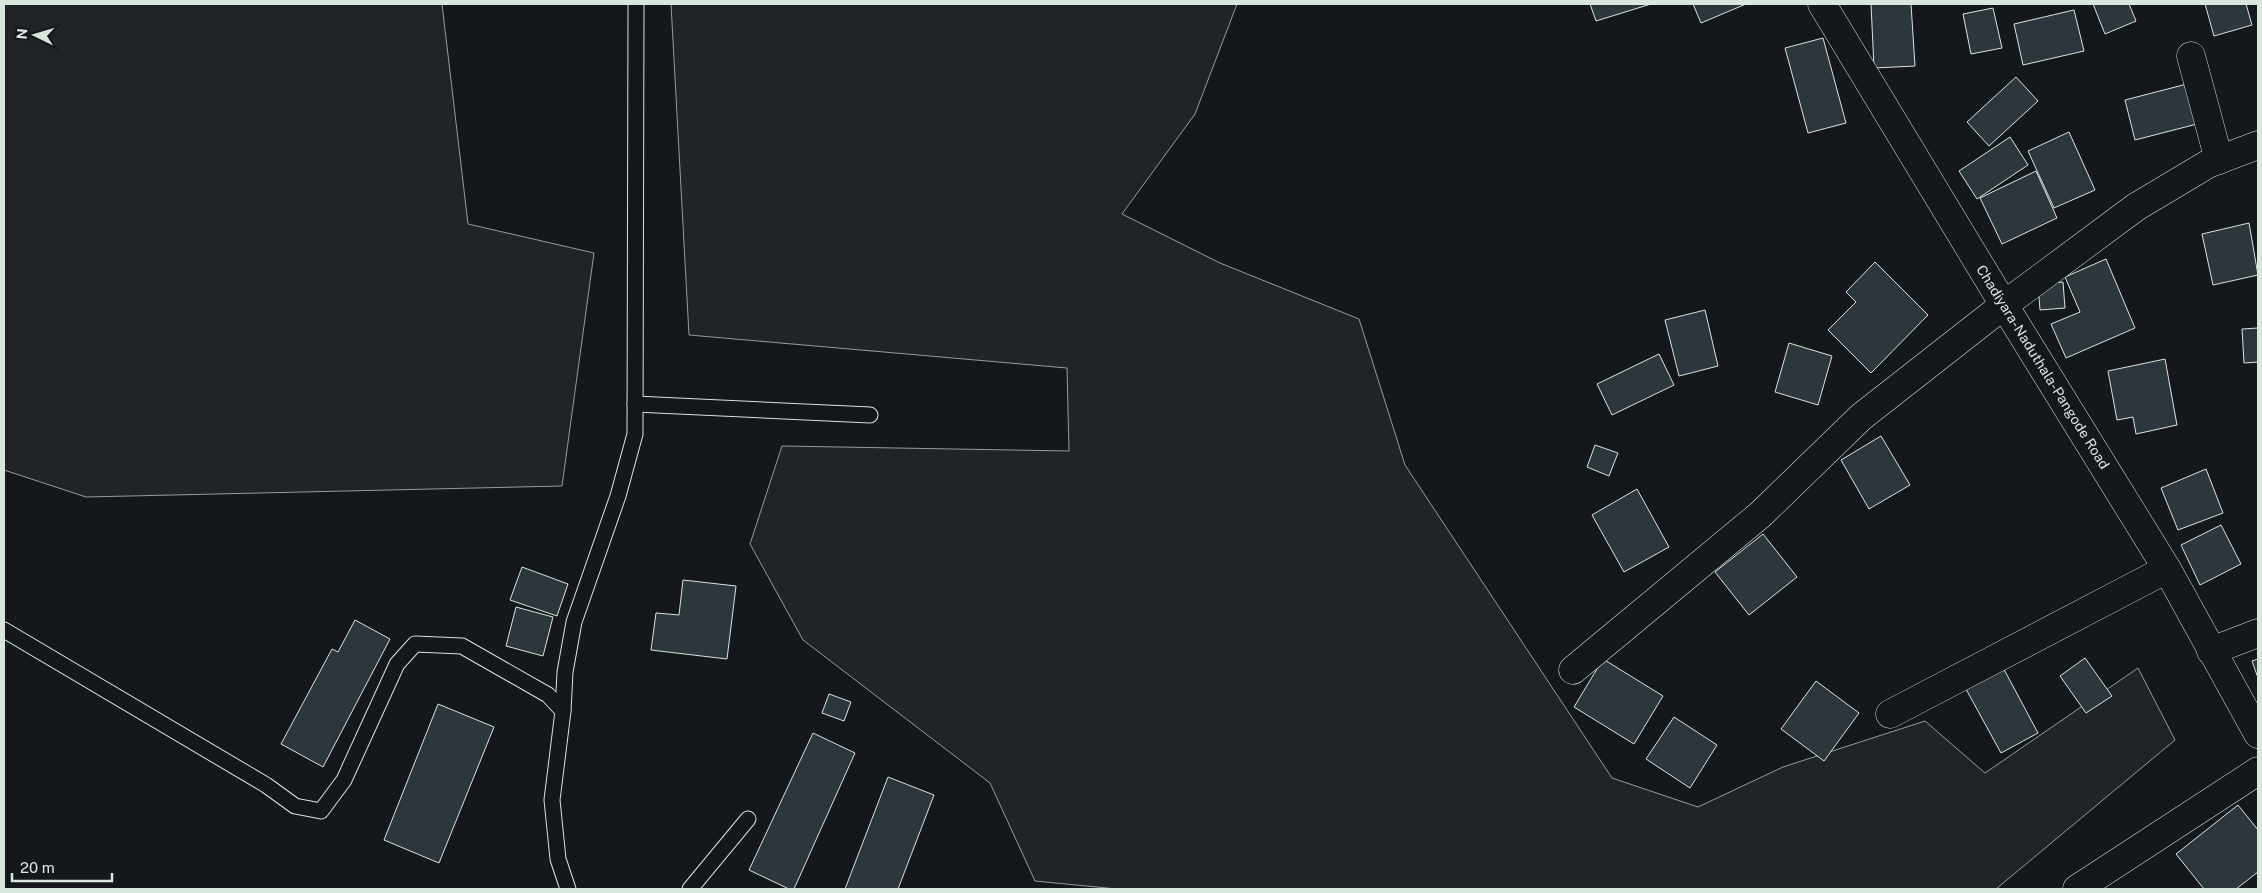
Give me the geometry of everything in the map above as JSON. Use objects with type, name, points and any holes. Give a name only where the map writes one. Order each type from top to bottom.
[{"type":"street","name":"Chadiyara-Naduthala-Pangode Road","points":[[1822,4],[2004,305],[2167,569],[2211,652],[2258,734]]},
{"type":"street","points":[[2192,56],[2219,160]]},
{"type":"street","points":[[1573,670],[1761,514],[1861,417],[2004,305],[2136,207],[2208,164],[2258,145]]},
{"type":"street","points":[[1890,714],[2167,569]]},
{"type":"street","points":[[2211,652],[2258,633]]},
{"type":"street","points":[[2077,889],[2258,771]]},
{"type":"lane","points":[[568,889],[558,860],[552,800],[563,711],[565,672],[574,622],[628,463],[635,434],[636,4]]},
{"type":"lane","points":[[635,404],[870,415]]},
{"type":"lane","points":[[4,630],[266,785],[295,806],[321,811],[344,780],[397,664],[415,644],[462,646],[548,695],[563,711]]},
{"type":"lane","points":[[690,889],[748,819]]},
{"type":"shaded area","points":[[4,4],[442,4],[468,224],[594,253],[562,486],[86,497],[4,470]]},
{"type":"shaded area","points":[[671,4],[1237,4],[1195,114],[1122,214],[1220,263],[1359,319],[1405,465],[1612,778],[1698,807],[1783,767],[1925,721],[1985,773],[2138,668],[2175,740],[1996,889],[1117,889],[1035,881],[990,783],[803,640],[750,544],[782,446],[1069,451],[1067,368],[689,335]]},
{"type":"building","points":[[1590,4],[1651,4],[1596,21]]},
{"type":"building","points":[[1693,4],[1746,4],[1701,23]]},
{"type":"building","points":[[1871,4],[1911,4],[1915,66],[1874,68]]},
{"type":"building","points":[[2093,4],[2129,4],[2136,21],[2105,34]]},
{"type":"building","points":[[2205,4],[2246,4],[2252,25],[2214,36]]},
{"type":"building","points":[[1993,8],[2002,48],[1971,54],[1963,14]]},
{"type":"building","points":[[2074,10],[2084,51],[2023,65],[2014,24]]},
{"type":"building","points":[[1823,38],[1846,123],[1808,133],[1785,48]]},
{"type":"building","points":[[2016,77],[2038,101],[1989,146],[1967,122]]},
{"type":"building","points":[[2187,84],[2197,124],[2135,140],[2125,100]]},
{"type":"building","points":[[2069,132],[2095,190],[2054,208],[2028,151]]},
{"type":"building","points":[[2010,137],[2028,165],[1977,199],[1959,171]]},
{"type":"building","points":[[2036,171],[2057,218],[2002,244],[1980,198]]},
{"type":"building","points":[[2249,223],[2258,275],[2213,285],[2202,234]]},
{"type":"building","points":[[2106,259],[2135,328],[2066,358],[2051,324],[2080,312],[2065,277]]},
{"type":"building","points":[[1875,262],[1928,315],[1871,373],[1828,330],[1856,302],[1846,292]]},
{"type":"building","points":[[2063,282],[2065,308],[2040,310],[2038,284]]},
{"type":"building","points":[[1705,310],[1718,366],[1679,376],[1665,320]]},
{"type":"building","points":[[2258,328],[2258,362],[2244,363],[2242,329]]},
{"type":"building","points":[[1789,343],[1832,356],[1818,405],[1775,392]]},
{"type":"building","points":[[1659,354],[1674,385],[1612,415],[1597,384]]},
{"type":"building","points":[[2165,359],[2177,425],[2136,434],[2133,417],[2117,420],[2108,371]]},
{"type":"building","points":[[1881,436],[1910,485],[1869,509],[1841,460]]},
{"type":"building","points":[[1595,445],[1618,453],[1609,476],[1587,467]]},
{"type":"building","points":[[2206,469],[2223,513],[2178,530],[2161,488]]},
{"type":"building","points":[[1637,489],[1669,547],[1624,572],[1592,515]]},
{"type":"building","points":[[2221,525],[2241,564],[2200,585],[2181,545]]},
{"type":"building","points":[[1763,534],[1797,577],[1749,615],[1715,572]]},
{"type":"building","points":[[522,567],[568,584],[557,616],[510,600]]},
{"type":"building","points":[[683,580],[736,586],[727,659],[651,650],[656,613],[679,615]]},
{"type":"building","points":[[516,607],[553,617],[543,656],[506,646]]},
{"type":"building","points":[[355,620],[390,639],[323,767],[281,744],[332,649],[338,652]]},
{"type":"building","points":[[2085,658],[2112,696],[2086,713],[2060,676]]},
{"type":"building","points":[[1603,659],[1663,696],[1634,744],[1574,707]]},
{"type":"building","points":[[2258,659],[2258,678],[2252,661]]},
{"type":"building","points":[[1999,660],[2038,733],[2001,753],[1961,680]]},
{"type":"building","points":[[1816,681],[1859,713],[1824,761],[1781,729]]},
{"type":"building","points":[[829,694],[851,702],[844,721],[822,713]]},
{"type":"building","points":[[438,704],[494,727],[439,863],[384,840]]},
{"type":"building","points":[[1674,717],[1717,745],[1690,788],[1646,759]]},
{"type":"building","points":[[813,733],[855,753],[794,889],[789,889],[749,870]]},
{"type":"building","points":[[888,777],[934,795],[898,889],[845,889]]},
{"type":"building","points":[[2238,805],[2258,830],[2258,872],[2236,889],[2204,889],[2176,854]]}]
